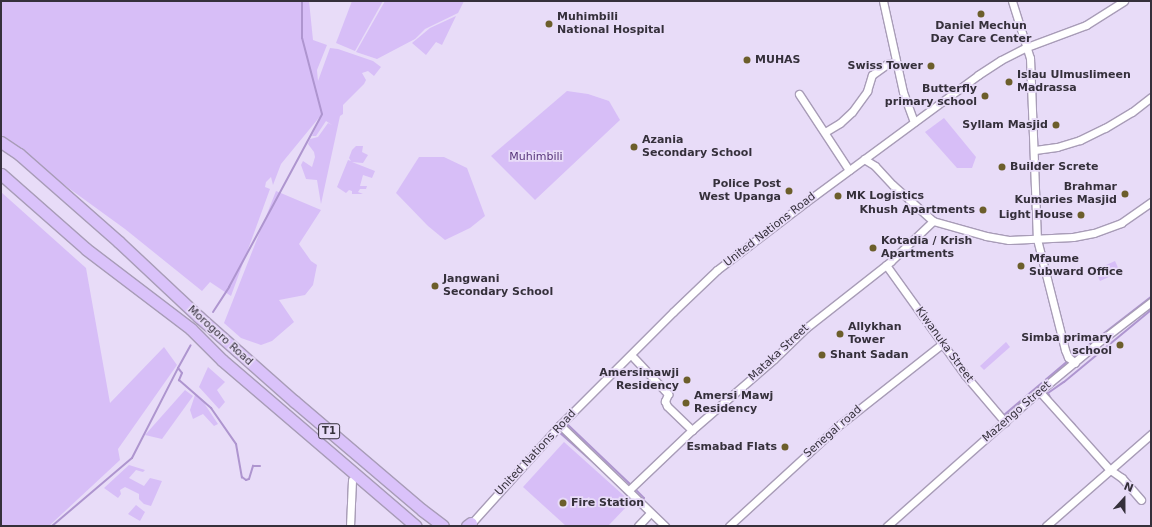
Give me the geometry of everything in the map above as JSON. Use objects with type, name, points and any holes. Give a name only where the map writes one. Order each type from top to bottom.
[{"type":"highway","name":"Morogoro Road","points":[[1,142],[19,154],[119,242],[217,334],[422,510],[443,526]]},
{"type":"highway","name":"Morogoro Road","points":[[1,174],[86,250],[190,329],[208,348],[416,526]]},
{"type":"street","points":[[883,1],[903,92],[914,122]]},
{"type":"street","points":[[1012,1],[1027,47],[1032,72],[1037,239],[1065,350],[1075,363]]},
{"type":"street","name":"United Nations Road","points":[[469,525],[560,425],[673,312],[718,270],[849,170],[978,75],[1001,60],[1027,47],[1086,25],[1124,1]]},
{"type":"street","points":[[825,132],[840,123],[852,112],[867,91],[872,74],[887,64],[896,62]]},
{"type":"street","points":[[799,94],[849,170]]},
{"type":"street","points":[[1035,150],[1057,147],[1080,140],[1105,128],[1132,112],[1151,97]]},
{"type":"street","points":[[864,159],[875,166],[893,186],[933,221],[986,236],[1009,240],[1073,237],[1094,233],[1121,223],[1151,202]]},
{"type":"street","name":"Mataka Street","points":[[629,490],[692,430],[774,359],[806,328],[886,265],[933,221]]},
{"type":"street","name":"Kiwanuka Street","points":[[886,265],[965,375],[1005,422]]},
{"type":"street","name":"Mazengo Street","points":[[887,526],[1095,345],[1151,302]]},
{"type":"street","name":"Senegal road","points":[[728,526],[838,426],[942,344]]},
{"type":"street","points":[[634,358],[668,394],[665,401],[667,406],[692,430]]},
{"type":"street","points":[[1040,392],[1109,469],[1122,478],[1141,500]]},
{"type":"street","points":[[560,425],[665,526]]},
{"type":"street","points":[[1046,526],[1109,469],[1151,434]]},
{"type":"street","points":[[350,526],[352,480]]},
{"type":"street","points":[[638,526],[650,513]]},
{"type":"green space","points":[[1,1],[309,1],[313,40],[327,45],[317,70],[318,81],[330,48],[338,49],[373,61],[381,67],[374,76],[368,71],[362,73],[366,80],[364,84],[343,105],[343,114],[340,116],[321,204],[317,180],[306,179],[301,165],[303,161],[312,167],[315,157],[314,152],[308,144],[310,139],[318,137],[328,123],[332,125],[326,121],[316,136],[312,136],[322,114],[281,164],[273,185],[271,177],[266,182],[265,187],[270,189],[231,296],[210,282],[202,291],[125,229],[1,139]]},
{"type":"green space","points":[[352,1],[383,1],[355,51],[336,43]]},
{"type":"green space","points":[[385,1],[464,1],[458,13],[425,29],[415,39],[377,59],[356,52]]},
{"type":"green space","points":[[456,16],[442,45],[436,42],[426,55],[412,43],[430,28]]},
{"type":"green space","name":"Muhimbili","points":[[567,91],[588,94],[609,101],[620,120],[535,200],[491,156]]},
{"type":"green space","points":[[944,118],[976,157],[972,168],[957,168],[925,132]]},
{"type":"green space","points":[[356,146],[363,146],[362,152],[368,155],[363,163],[352,162],[375,171],[372,178],[363,175],[360,186],[367,186],[366,189],[360,189],[358,192],[363,194],[352,194],[352,191],[349,190],[346,193],[337,187],[348,160],[351,161],[349,158],[352,150]]},
{"type":"green space","points":[[419,157],[444,157],[467,168],[485,216],[470,228],[445,240],[428,226],[396,193]]},
{"type":"green space","points":[[276,191],[321,210],[299,244],[311,261],[317,265],[313,285],[305,295],[279,300],[294,322],[272,341],[261,345],[241,338],[224,323]]},
{"type":"green space","points":[[1,192],[86,268],[110,403],[164,347],[177,365],[118,449],[120,460],[49,526],[1,526]]},
{"type":"green space","points":[[1115,261],[1120,272],[1100,281],[1095,270]]},
{"type":"green space","points":[[1006,342],[1010,347],[984,370],[980,366]]},
{"type":"green space","points":[[208,367],[225,382],[217,390],[225,402],[219,409],[199,387]]},
{"type":"green space","points":[[185,390],[193,396],[162,439],[145,435]]},
{"type":"green space","points":[[195,395],[204,403],[218,424],[214,426],[203,414],[193,419],[190,410]]},
{"type":"green space","points":[[564,442],[631,502],[608,526],[566,526],[523,487]]},
{"type":"green space","points":[[129,465],[145,470],[143,472],[136,470],[129,478],[144,486],[150,478],[162,481],[151,506],[144,504],[139,499],[139,494],[125,487],[120,490],[121,494],[118,498],[104,488]]},
{"type":"green space","points":[[136,505],[145,512],[140,521],[128,514]]},
{"type":"waterway","points":[[213,312],[229,287],[322,114],[302,38],[302,1]]},
{"type":"waterway","points":[[1072,358],[1151,297]]},
{"type":"waterway","points":[[1051,399],[1048,393],[1064,382],[1151,310]]},
{"type":"waterway","points":[[52,526],[132,458],[191,345]]},
{"type":"waterway","points":[[1004,415],[1069,360]]},
{"type":"waterway","points":[[178,368],[182,373],[179,380],[211,408],[236,444],[242,477],[246,480],[249,479],[253,466],[260,466]]},
{"type":"waterway","points":[[1070,420],[1075,425]]},
{"type":"waterway","points":[[567,424],[631,485]]},
{"type":"waterway","points":[[559,432],[604,472]]},
{"type":"waterway","points":[[634,488],[644,498],[639,499]]},
{"type":"waterway","points":[[624,492],[632,500],[634,500]]},
{"type":"place","name":"Daniel Mechun Day Care Center","points":[[981,14]]},
{"type":"place","name":"Muhimbili National Hospital","points":[[549,24]]},
{"type":"place","name":"MUHAS","points":[[747,60]]},
{"type":"place","name":"Swiss Tower","points":[[931,66]]},
{"type":"place","name":"Islau Ulmuslimeen Madrassa","points":[[1009,82]]},
{"type":"place","name":"Butterfly primary school","points":[[985,96]]},
{"type":"place","name":"Syllam Masjid","points":[[1056,125]]},
{"type":"place","name":"Azania Secondary School","points":[[634,147]]},
{"type":"place","name":"Builder Screte","points":[[1002,167]]},
{"type":"place","name":"Police Post West Upanga","points":[[789,191]]},
{"type":"place","name":"Brahmar Kumaries Masjid","points":[[1125,194]]},
{"type":"place","name":"MK Logistics","points":[[838,196]]},
{"type":"place","name":"Khush Apartments","points":[[983,210]]},
{"type":"place","name":"Light House","points":[[1081,215]]},
{"type":"place","name":"Kotadia / Krish Apartments","points":[[873,248]]},
{"type":"place","name":"Mfaume Subward Office","points":[[1021,266]]},
{"type":"place","name":"Jangwani Secondary School","points":[[435,286]]},
{"type":"place","name":"Allykhan Tower","points":[[840,334]]},
{"type":"place","name":"Simba primary school","points":[[1120,345]]},
{"type":"place","name":"Shant Sadan","points":[[822,355]]},
{"type":"place","name":"Amersimawji Residency","points":[[687,380]]},
{"type":"place","name":"Amersi Mawj Residency","points":[[686,403]]},
{"type":"place","name":"Esmabad Flats","points":[[785,447]]},
{"type":"place","name":"Fire Station","points":[[563,503]]}]
